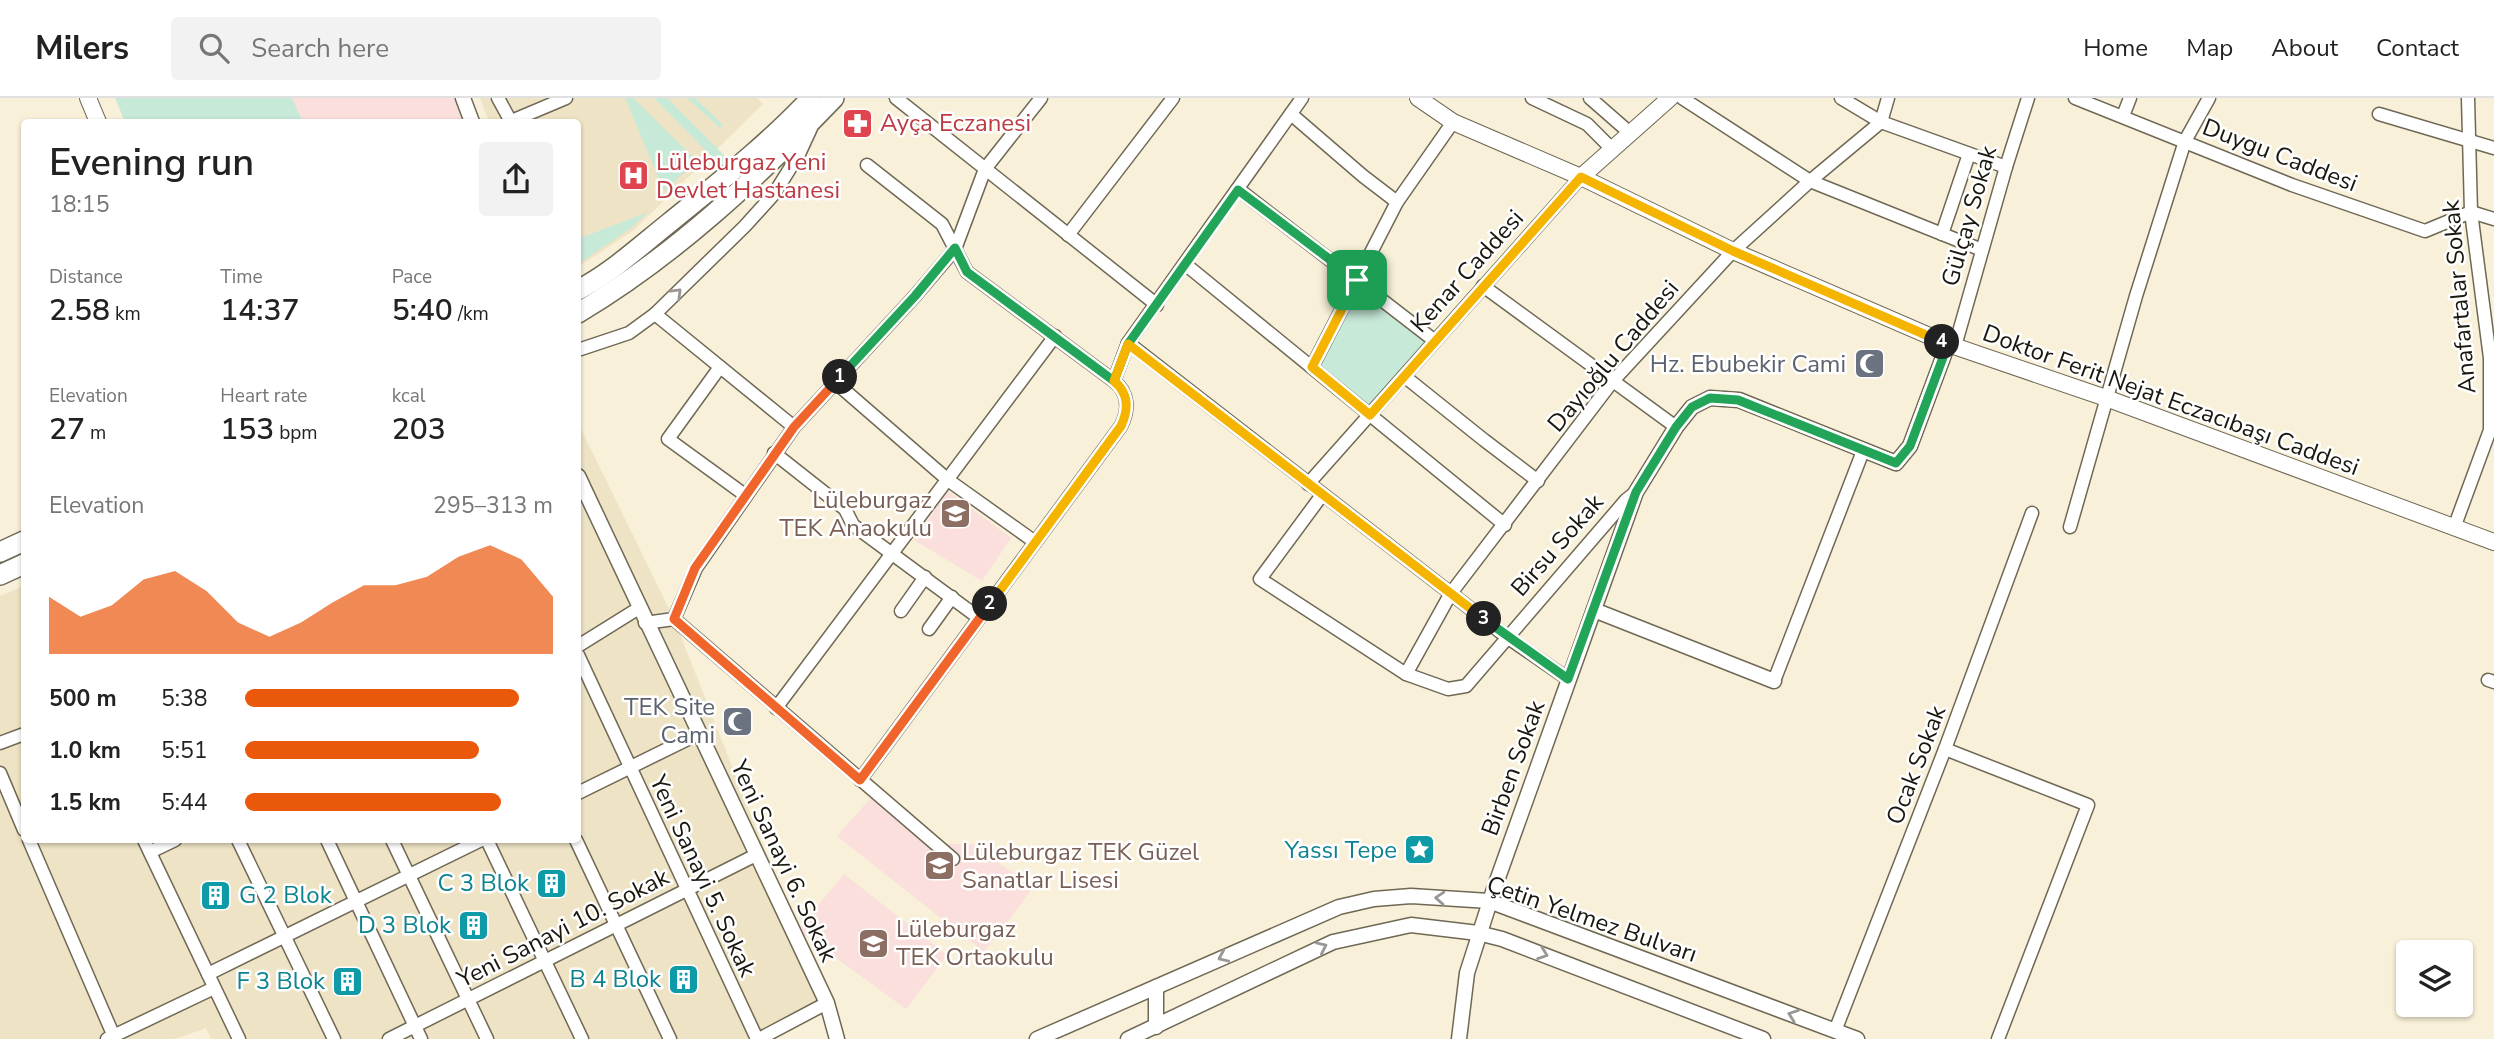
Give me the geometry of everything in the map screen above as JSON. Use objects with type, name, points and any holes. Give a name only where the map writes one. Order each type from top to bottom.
[{"type":"highway","points":[[581,288],[606,274],[814,107],[834,98]]},
{"type":"highway","points":[[581,311],[678,244],[776,158],[814,107]]},
{"type":"highway","points":[[0,552],[21,542]]},
{"type":"highway","points":[[0,575],[21,565]]},
{"type":"main road","points":[[88,98],[97,119]]},
{"type":"main road","name":"Doktor Ferit Nejat Eczacıbaşı Caddesi","points":[[1418,98],[1453,122],[1581,177],[1733,251],[1951,345],[2106,398],[2494,542]]},
{"type":"main road","name":"Kenar Caddesi","points":[[1581,177],[1670,98]]},
{"type":"street","points":[[463,98],[471,119]]},
{"type":"street","points":[[498,98],[509,119]]},
{"type":"street","points":[[515,119],[566,98]]},
{"type":"street","points":[[896,98],[1157,305]]},
{"type":"street","points":[[674,619],[695,568],[774,453],[794,427],[915,296],[955,248],[985,169],[1041,98]]},
{"type":"street","points":[[1068,235],[1173,98]]},
{"type":"street","points":[[1114,381],[1128,344],[1302,98]]},
{"type":"street","points":[[1532,98],[1587,124],[1612,149]]},
{"type":"street","points":[[1590,98],[1630,134]]},
{"type":"street","points":[[1682,98],[1810,181],[1982,250]]},
{"type":"street","points":[[1841,98],[1881,122],[2006,167]]},
{"type":"street","points":[[1881,122],[1888,98]]},
{"type":"street","name":"Gülçay Sokak","points":[[1863,451],[1896,463],[1910,446],[1951,345],[2028,98]]},
{"type":"street","name":"Duygu Caddesi","points":[[2075,98],[2292,185],[2425,231],[2471,212]]},
{"type":"street","points":[[2123,116],[2130,98]]},
{"type":"street","points":[[2070,527],[2136,296],[2185,141],[2209,98]]},
{"type":"street","name":"Anafartalar Sokak","points":[[2454,527],[2492,431],[2492,358],[2471,212],[2468,98]]},
{"type":"street","points":[[581,350],[629,333],[655,314],[745,226],[774,194],[799,154],[814,107]]},
{"type":"street","points":[[1291,114],[1397,202]]},
{"type":"street","points":[[2379,114],[2494,148]]},
{"type":"street","points":[[1312,367],[1397,202],[1453,122]]},
{"type":"street","name":"Dayıoğlu Caddesi","points":[[1406,674],[1451,593],[1612,382],[1733,251],[1810,181],[1881,122]]},
{"type":"street","points":[[1942,234],[1969,154]]},
{"type":"street","points":[[860,780],[1121,426],[1127,403],[1123,390],[1114,381],[967,272],[942,224],[867,165]]},
{"type":"street","name":"Kenar Caddesi","points":[[1308,484],[1581,177]]},
{"type":"street","points":[[1238,190],[1435,341]]},
{"type":"street","points":[[2471,212],[2494,219]]},
{"type":"street","points":[[1185,264],[1505,525]]},
{"type":"street","points":[[1483,286],[1676,427]]},
{"type":"street","points":[[655,314],[794,427]]},
{"type":"street","points":[[776,708],[1055,336]]},
{"type":"street","points":[[1128,344],[1507,637],[1568,679]]},
{"type":"street","points":[[720,367],[668,439],[745,495]]},
{"type":"street","points":[[1404,376],[1538,481]]},
{"type":"street","points":[[835,382],[948,480],[1035,542]]},
{"type":"street","name":"Birsu Sokak","points":[[1322,495],[1260,579],[1406,674],[1448,689],[1466,686],[1626,500],[1636,492],[1676,427],[1692,407],[1710,398],[1738,400],[1863,451]]},
{"type":"street","points":[[1594,610],[1774,681],[1863,451]]},
{"type":"street","points":[[774,453],[845,509],[853,525],[979,618]]},
{"type":"street","name":"Yeni Sanayi 6. Sokak","points":[[581,490],[827,1003],[837,1039]]},
{"type":"street","name":"Birben Sokak","points":[[1460,1039],[1467,973],[1478,933],[1636,492]]},
{"type":"street","name":"Ocak Sokak","points":[[1833,1035],[1945,749],[2032,513]]},
{"type":"street","points":[[901,611],[925,577]]},
{"type":"street","points":[[929,629],[953,597]]},
{"type":"street","points":[[581,644],[639,608]]},
{"type":"street","points":[[645,623],[674,619],[954,859]]},
{"type":"street","name":"Yeni Sanayi 5. Sokak","points":[[581,662],[758,1039]]},
{"type":"street","points":[[581,792],[698,734]]},
{"type":"street","points":[[0,743],[21,735]]},
{"type":"street","points":[[1945,749],[2088,805],[1998,1039]]},
{"type":"street","points":[[0,773],[21,823]]},
{"type":"street","points":[[30,843],[112,1038],[214,988]]},
{"type":"street","points":[[239,843],[334,1039]]},
{"type":"street","points":[[328,843],[421,1039]]},
{"type":"street","points":[[393,843],[487,1039]]},
{"type":"street","points":[[208,974],[475,843]]},
{"type":"street","points":[[488,843],[582,1039]]},
{"type":"street","points":[[577,843],[670,1039]]},
{"type":"street","points":[[147,846],[239,1039]]},
{"type":"street","name":"Yeni Sanayi 10. Sokak","points":[[390,1039],[756,855]]},
{"type":"street","name":"Çetin Yelmez Bulvarı","points":[[1037,1039],[1339,907],[1374,899],[1411,896],[1489,901],[1833,1035],[1857,1039]]},
{"type":"street","name":"Çetin Yelmez Bulvarı","points":[[1128,1039],[1156,1033],[1334,942],[1411,925],[1478,933],[1556,958],[1763,1039]]},
{"type":"street","points":[[1156,987],[1156,1033]]},
{"type":"street","points":[[758,1039],[827,1003]]},
{"type":"shaded area","points":[[292,98],[456,98],[465,119],[302,119]]},
{"type":"shaded area","name":"Lüleburgaz Yeni Devlet Hastanesi","points":[[480,98],[757,98],[763,104],[634,230],[581,265],[581,119],[488,119]]},
{"type":"shaded area","points":[[581,429],[674,619],[794,924],[832,1008],[765,1039],[211,1039],[206,1028],[175,1039],[0,1039],[0,596],[21,587],[21,843],[581,843]]},
{"type":"shaded area","name":"Lüleburgaz TEK Anaokulu","points":[[948,491],[1011,538],[982,581],[914,540]]},
{"type":"shaded area","name":"Lüleburgaz TEK Güzel Sanatlar Lisesi","points":[[879,789],[936,844],[973,844],[1033,888],[984,952],[837,836]]},
{"type":"shaded area","name":"Lüleburgaz TEK Ortaokulu","points":[[844,874],[947,955],[906,1009],[798,930]]},
{"type":"green space","points":[[115,98],[292,98],[302,119],[124,119]]},
{"type":"green space","points":[[625,98],[633,98],[697,161],[664,191]]},
{"type":"green space","points":[[654,98],[667,98],[728,159],[726,164],[721,166]]},
{"type":"green space","points":[[687,98],[695,98],[723,125],[720,128]]},
{"type":"green space","points":[[648,212],[631,228],[581,262],[581,238]]},
{"type":"green space","points":[[1359,286],[1428,341],[1368,411],[1317,367]]},
{"type":"place","name":"Ayça Eczanesi","points":[[857,123]]},
{"type":"place","name":"Lüleburgaz Yeni Devlet Hastanesi","points":[[633,176]]},
{"type":"place","name":"Hz. Ebubekir Cami","points":[[1869,364]]},
{"type":"place","name":"Lüleburgaz TEK Anaokulu","points":[[955,514]]},
{"type":"place","name":"TEK Site Cami","points":[[738,721]]},
{"type":"place","name":"Yassı Tepe","points":[[1420,850]]},
{"type":"place","name":"Lüleburgaz TEK Güzel Sanatlar Lisesi","points":[[939,866]]},
{"type":"place","name":"C 3 Blok","points":[[552,883]]},
{"type":"place","name":"G 2 Blok","points":[[216,895]]},
{"type":"place","name":"D 3 Blok","points":[[474,925]]},
{"type":"place","name":"Lüleburgaz TEK Ortaokulu","points":[[873,943]]},
{"type":"place","name":"B 4 Blok","points":[[684,979]]},
{"type":"place","name":"F 3 Blok","points":[[348,981]]},
{"type":"route","points":[[1357,280],[1238,190],[1128,344],[1114,381],[967,272],[955,248],[915,296],[794,427],[774,453],[695,568],[674,619],[860,780],[1121,426],[1127,403],[1123,390],[1114,381],[1128,344],[1507,637],[1568,679],[1636,492],[1676,427],[1692,407],[1710,398],[1738,400],[1896,463],[1910,446],[1948,344],[1733,251],[1581,177],[1370,415],[1312,367],[1357,280]]}]
